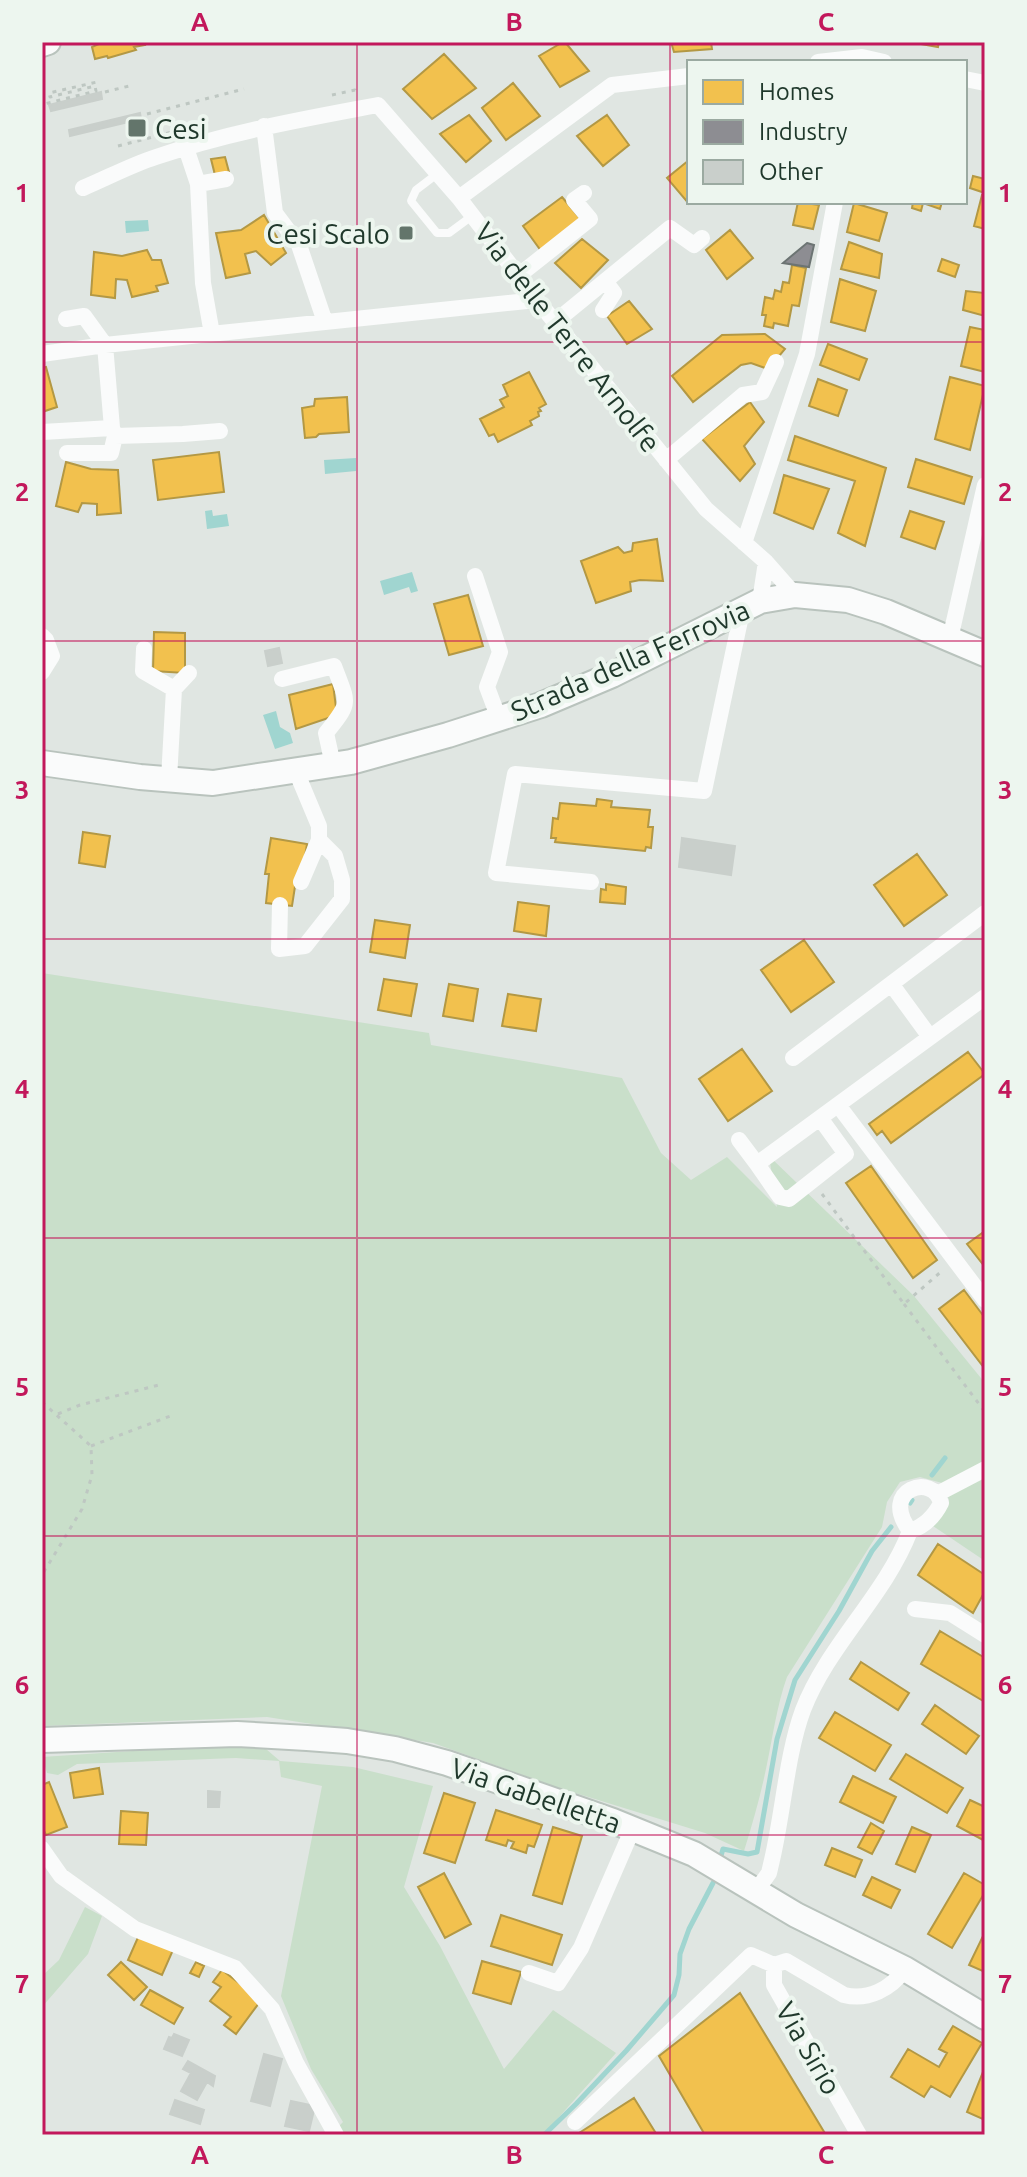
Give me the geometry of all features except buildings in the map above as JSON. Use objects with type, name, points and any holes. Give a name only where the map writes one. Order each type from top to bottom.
[{"type":"street","points":[[459,198],[612,85],[687,76]]},
{"type":"street","name":"Via delle Terre Arnolfe","points":[[264,126],[378,105],[459,198],[706,509],[766,562],[795,595]]},
{"type":"street","points":[[83,188],[154,157],[264,126],[275,213],[299,245],[325,322]]},
{"type":"street","points":[[186,148],[198,184],[203,283],[212,334]]},
{"type":"street","points":[[198,184],[226,179]]},
{"type":"street","points":[[518,276],[590,219],[574,200],[584,193]]},
{"type":"street","points":[[744,543],[807,354],[835,204]]},
{"type":"street","points":[[555,322],[670,228],[694,245],[702,238]]},
{"type":"street","points":[[603,310],[614,293],[605,281]]},
{"type":"street","points":[[42,354],[537,300]]},
{"type":"street","points":[[66,319],[84,316],[105,345],[114,432],[111,453],[67,453]]},
{"type":"street","points":[[666,460],[743,395],[762,392],[776,362]]},
{"type":"street","points":[[42,434],[220,431]]},
{"type":"street","points":[[950,639],[985,485]]},
{"type":"street","points":[[591,882],[496,873],[515,774],[704,791],[751,606],[766,562]]},
{"type":"street","points":[[475,576],[500,652],[487,687],[499,719]]},
{"type":"street","points":[[795,595],[848,600],[886,612],[985,654]]},
{"type":"street","name":"Strada della Ferrovia","points":[[42,763],[213,783],[333,765],[428,741],[541,705],[612,675],[751,606],[795,595]]},
{"type":"street","points":[[42,636],[52,656],[42,672]]},
{"type":"street","points":[[144,649],[143,671],[174,689]]},
{"type":"street","points":[[282,679],[334,666],[346,698],[345,710],[326,733],[333,765]]},
{"type":"street","points":[[169,779],[174,689],[189,673]]},
{"type":"street","points":[[296,771],[319,826],[319,840],[301,882]]},
{"type":"street","points":[[280,905],[279,949],[305,946],[342,899],[342,880],[335,856],[319,840]]},
{"type":"street","points":[[793,1058],[985,913]]},
{"type":"street","points":[[892,985],[930,1037]]},
{"type":"street","points":[[757,1164],[985,997]]},
{"type":"street","points":[[838,1105],[985,1300]]},
{"type":"street","points":[[739,1140],[780,1197],[789,1199],[846,1154],[820,1118]]},
{"type":"street","points":[[939,1493],[985,1469]]},
{"type":"street","points":[[756,1891],[769,1873],[803,1711],[819,1678],[896,1561],[910,1531],[929,1520],[941,1503],[939,1493],[933,1489],[917,1488],[903,1496],[899,1513],[910,1531]]},
{"type":"street","points":[[915,1609],[950,1613],[985,1635]]},
{"type":"street","name":"Via Gabelletta","points":[[42,1740],[237,1734],[347,1741],[395,1749],[447,1763],[633,1828],[694,1854],[819,1927],[905,1969],[985,2017]]},
{"type":"street","points":[[529,1973],[558,1983],[581,1948],[633,1828]]},
{"type":"street","points":[[42,1849],[61,1876],[135,1929],[235,1968],[272,2009],[296,2063],[336,2135]]},
{"type":"street","points":[[575,2122],[751,1955],[774,1965]]},
{"type":"street","name":"Via Sirio","points":[[859,2135],[774,1985],[774,1965],[786,1961],[852,1997],[877,1993],[898,1979],[905,1969]]},
{"type":"lane","points":[[437,173],[416,190],[411,201],[437,233],[449,233],[472,216]]},
{"type":"path","points":[[42,97],[44,104],[96,91],[95,86],[50,97],[49,93],[97,82]]},
{"type":"path","points":[[105,92],[133,85]]},
{"type":"path","points":[[147,114],[244,89]]},
{"type":"path","points":[[812,1181],[985,1412]]},
{"type":"path","points":[[904,1304],[955,1260]]},
{"type":"path","points":[[58,1414],[80,1405],[163,1384]]},
{"type":"path","points":[[42,1402],[91,1446],[92,1475],[82,1509],[42,1575]]},
{"type":"path","points":[[91,1446],[173,1415]]},
{"type":"green space","points":[[42,973],[429,1033],[431,1045],[622,1078],[661,1153],[691,1180],[727,1157],[777,1207],[769,1156],[914,1296],[985,1383],[985,1561],[933,1526],[949,1500],[942,1483],[920,1477],[900,1482],[887,1502],[882,1527],[787,1677],[744,1851],[705,1833],[556,1787],[433,1743],[267,1717],[42,1726]]},
{"type":"green space","points":[[244,1747],[266,1749],[280,1761],[353,1767],[433,1786],[404,1887],[440,1946],[504,2069],[553,2010],[616,2053],[543,2135],[344,2135],[339,2126],[343,2122],[311,2069],[281,1996],[322,1786],[281,1777],[279,1761],[236,1758],[77,1764],[58,1775],[47,1773],[42,1757]]},
{"type":"green space","points":[[85,1907],[102,1916],[88,1954],[42,2007],[42,1976],[59,1960]]},
{"type":"water","points":[[148,220],[149,231],[126,233],[125,221]]},
{"type":"water","points":[[356,458],[356,471],[325,474],[324,460]]},
{"type":"water","points":[[212,510],[213,516],[227,514],[229,526],[207,529],[205,511]]},
{"type":"water","points":[[412,572],[418,591],[411,593],[409,587],[384,595],[380,581]]},
{"type":"water","points":[[276,711],[280,727],[290,733],[293,743],[275,749],[263,715]]},
{"type":"waterway","points":[[932,1475],[945,1458]]},
{"type":"waterway","points":[[720,1859],[723,1849],[748,1854],[757,1852],[777,1739],[795,1680],[839,1611],[872,1551],[891,1527]]},
{"type":"waterway","points":[[544,2135],[626,2051],[674,1995],[680,1954],[713,1883]]},
{"type":"place","name":"Cesi","points":[[137,128]]},
{"type":"place","name":"Cesi Scalo","points":[[406,233]]}]
